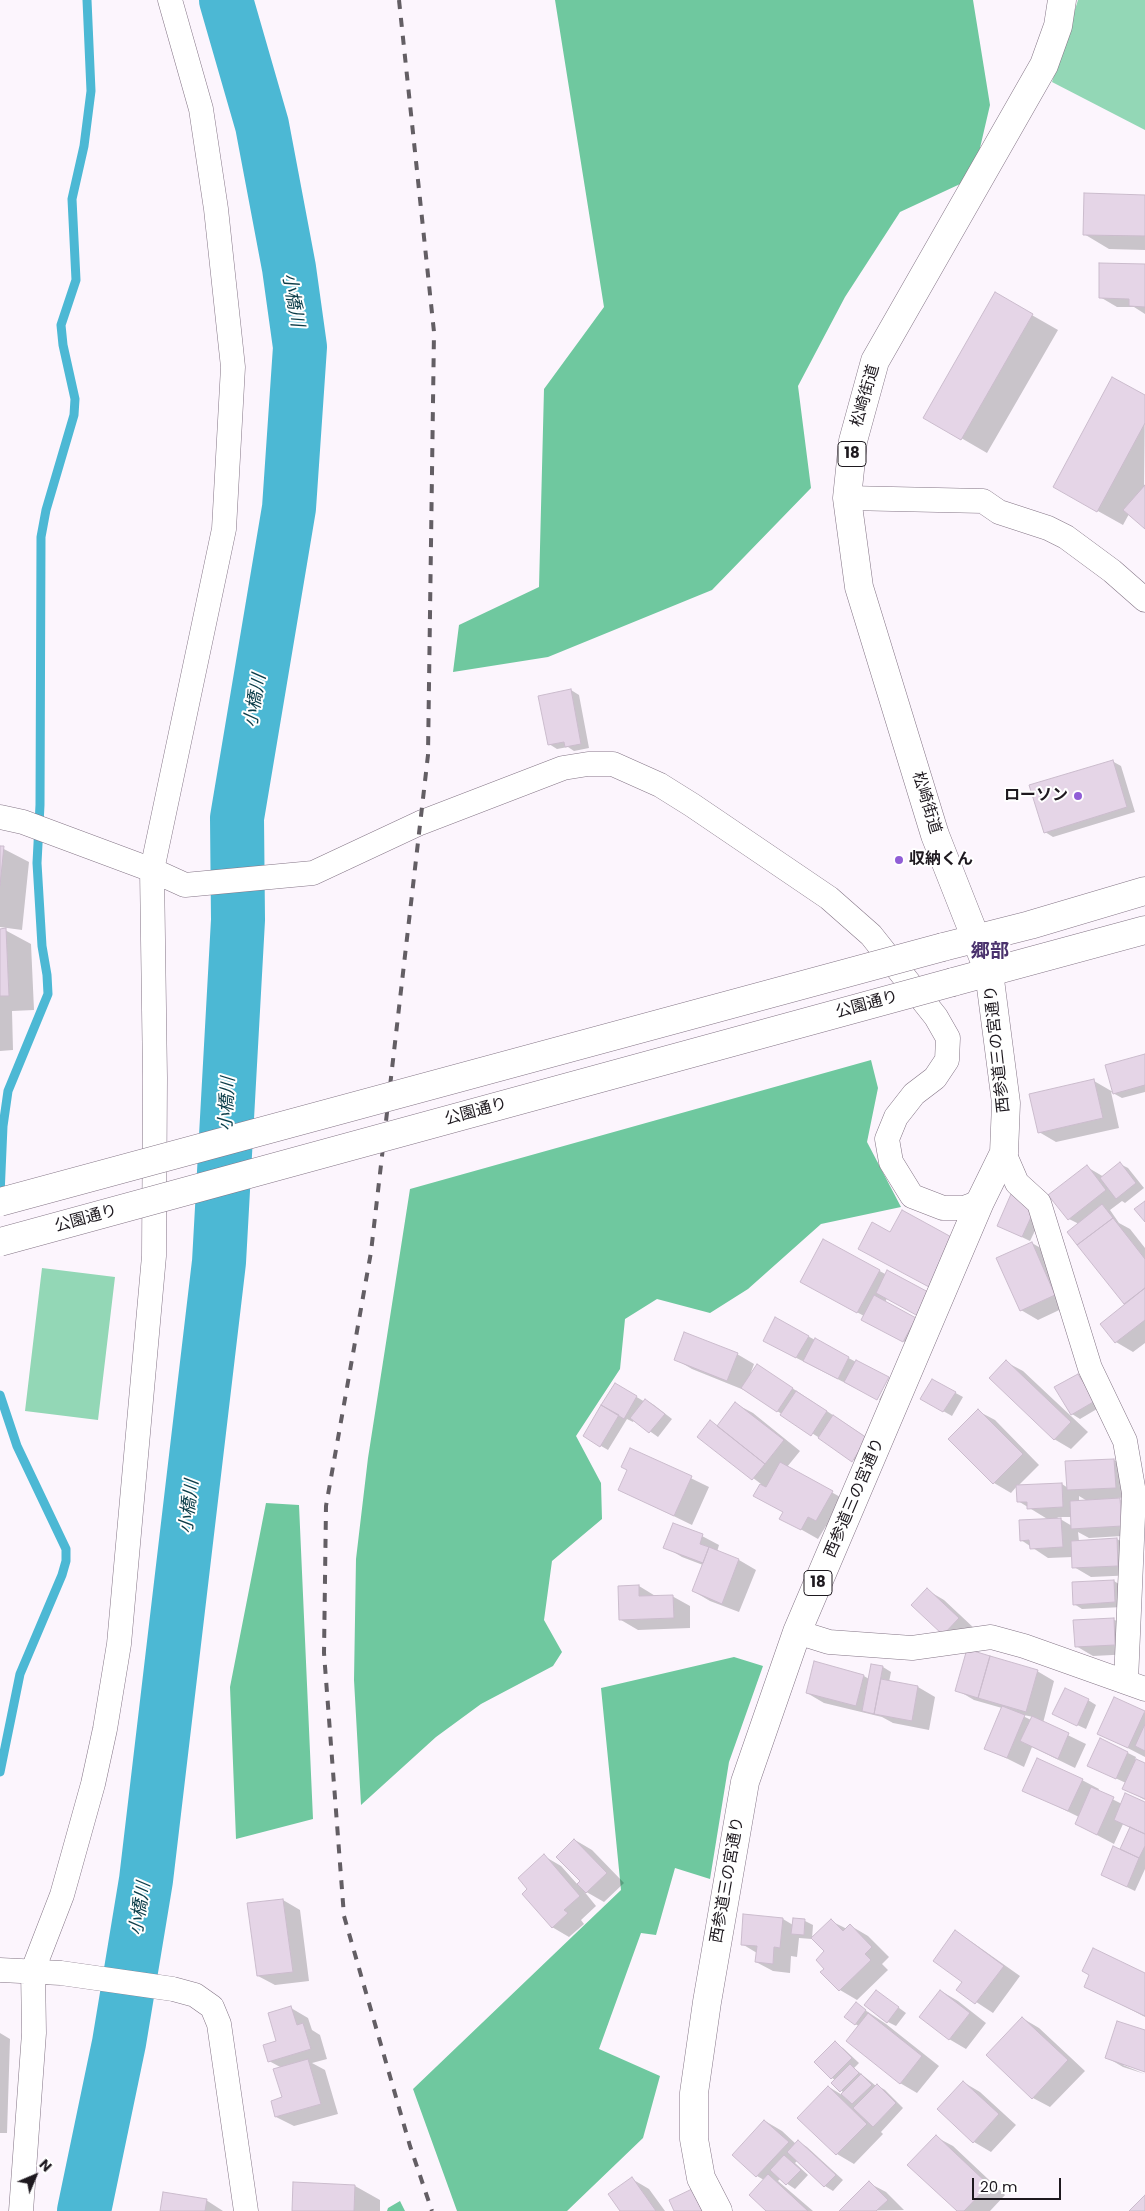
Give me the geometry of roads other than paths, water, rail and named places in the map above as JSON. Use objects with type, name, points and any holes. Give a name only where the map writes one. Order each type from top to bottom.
[{"type":"street","points":[[21,2211],[34,2033],[33,1970],[62,1895],[93,1784],[105,1729],[119,1644],[154,1256],[155,1078],[152,870],[224,529],[233,367],[216,209],[201,109],[170,0]]},
{"type":"street","name":"松崎街道","points":[[976,939],[935,835],[859,587],[847,498],[853,441],[875,361],[1044,65],[1058,26],[1062,0]]},
{"type":"street","points":[[847,498],[982,501],[999,512],[1048,528],[1066,537],[1145,600]]},
{"type":"street","points":[[0,816],[24,822],[152,870],[186,885],[313,872],[420,823],[563,768],[588,764],[613,764],[660,785],[829,898],[871,935],[936,1016],[948,1038],[947,1060],[935,1078],[914,1094],[896,1117],[887,1139],[891,1162],[912,1196],[943,1208],[964,1208],[980,1202]]},
{"type":"street","points":[[0,1202],[976,939],[1145,891]]},
{"type":"street","points":[[989,972],[1145,930]]},
{"type":"street","name":"西参道三の宮通り","points":[[718,2211],[701,2178],[694,2139],[694,2093],[707,2002],[745,1782],[798,1632],[980,1202],[1004,1153],[1006,1103],[989,972],[976,939]]},
{"type":"street","name":"公園通り","points":[[0,1242],[989,972]]},
{"type":"street","points":[[798,1632],[829,1642],[912,1648],[991,1637],[1024,1646],[1135,1685],[1134,1493],[1124,1441],[1090,1368],[1039,1203],[1017,1183],[1004,1153]]},
{"type":"street","points":[[0,1970],[61,1972],[172,1989],[195,1995],[212,2007],[218,2024],[246,2211]]},
{"type":"waterway","points":[[0,1195],[3,1126],[8,1091],[48,994],[42,946],[37,863],[40,805],[41,537],[46,510],[74,415],[75,399],[63,345],[61,325],[76,280],[72,199],[84,146],[91,91],[87,0]]},
{"type":"waterway","name":"小橋川","points":[[84,2211],[119,2043],[146,1880],[219,1262],[238,920],[237,818],[289,508],[300,347],[289,268],[262,125],[226,0]]},
{"type":"waterway","points":[[0,1395],[17,1446],[66,1549],[66,1561],[62,1575],[20,1674],[0,1772]]},
{"type":"railway","points":[[399,0],[434,332],[428,755],[371,1252],[326,1506],[324,1653],[344,1916],[410,2146],[432,2211]]},
{"type":"place","name":"ローソン","points":[[1078,796]]},
{"type":"place","name":"収納くん","points":[[899,860]]},
{"type":"district","name":"郷部","points":[[990,952]]}]
